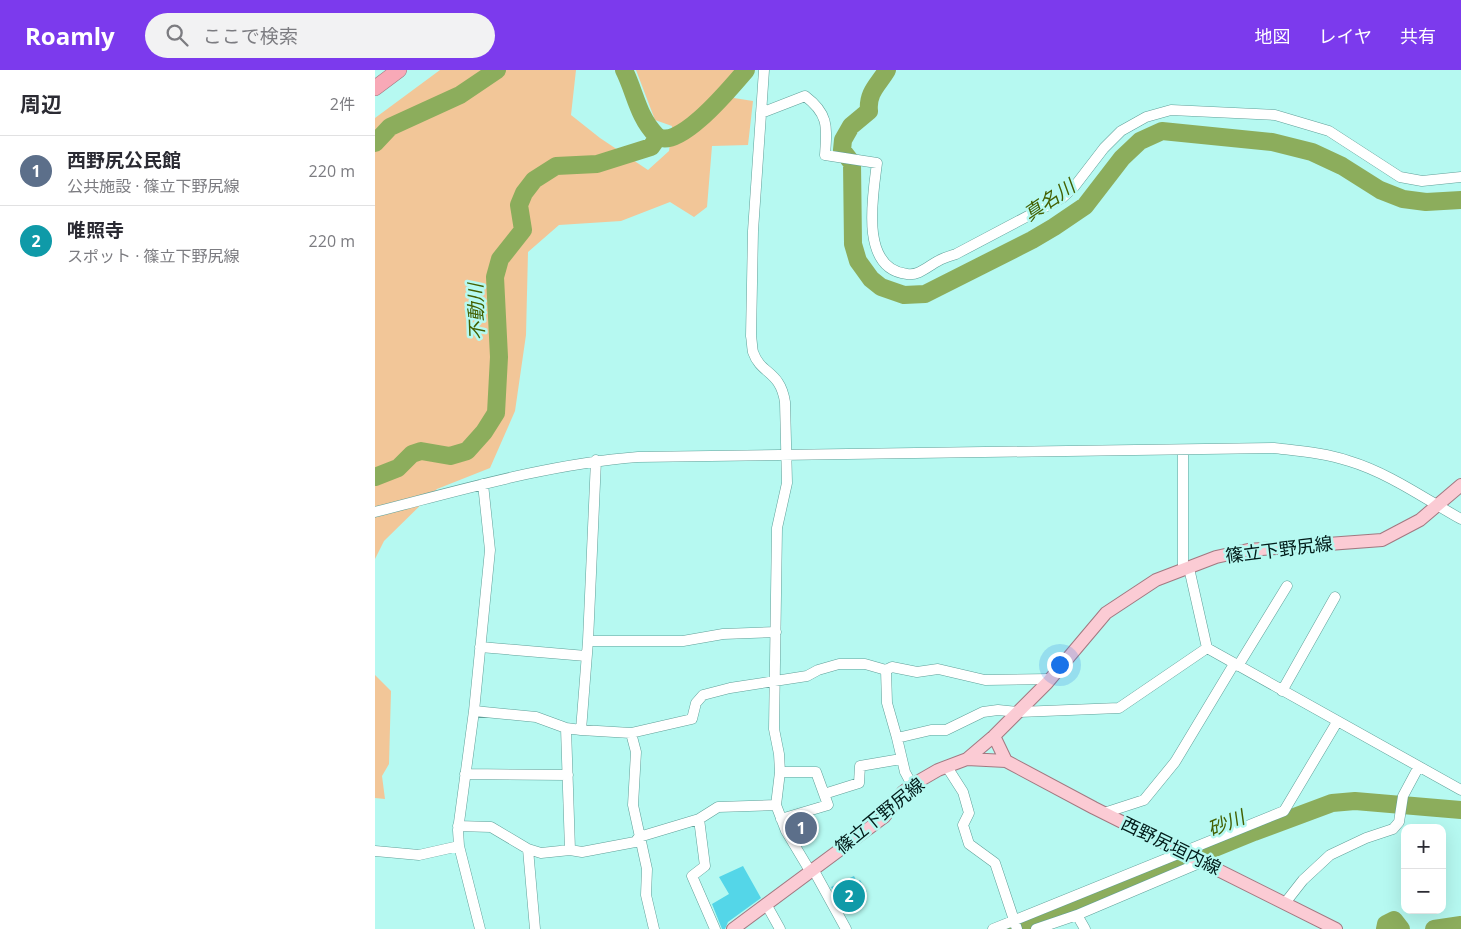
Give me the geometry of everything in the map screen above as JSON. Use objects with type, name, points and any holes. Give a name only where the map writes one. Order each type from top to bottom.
[{"type":"highway","points":[[375,88],[399,70]]},
{"type":"main road","name":"篠立下野尻線","points":[[733,929],[884,817],[903,792],[912,785],[947,766],[967,759],[1021,711],[1051,679],[1106,613],[1156,580],[1216,557],[1248,550],[1383,540],[1420,520],[1461,485]]},
{"type":"main road","points":[[994,736],[1006,762]]},
{"type":"main road","name":"西野尻垣内線","points":[[967,759],[1006,762],[1336,929]]},
{"type":"street","points":[[764,70],[753,231],[751,336],[753,352],[759,363],[778,380],[783,389],[788,455],[787,483],[777,528],[773,729],[779,754],[780,772],[776,805],[793,843],[812,870],[846,929]]},
{"type":"street","points":[[761,113],[766,113],[795,98],[805,96],[817,105],[824,116],[827,128],[825,155],[877,163],[872,209],[874,240],[880,257],[892,269],[908,274],[925,270],[938,261],[956,254],[1061,198],[1074,188],[1104,148],[1121,131],[1146,117],[1171,110],[1275,115],[1329,131],[1400,177],[1422,181],[1461,177]]},
{"type":"street","points":[[375,512],[483,484],[595,460],[683,455],[1274,448],[1316,453],[1350,461],[1377,472],[1461,519]]},
{"type":"street","points":[[1183,450],[1186,569],[1207,648],[1418,768],[1461,790]]},
{"type":"street","points":[[581,730],[588,641],[595,460]]},
{"type":"street","points":[[480,929],[459,846],[458,826],[474,711],[490,550],[483,484]]},
{"type":"street","points":[[1104,813],[1144,800],[1175,762],[1287,586]]},
{"type":"street","points":[[1282,691],[1335,597]]},
{"type":"street","points":[[588,641],[683,641],[723,634],[776,632]]},
{"type":"street","points":[[481,647],[586,656]]},
{"type":"street","points":[[897,738],[931,730],[946,730],[983,712],[1119,708],[1207,648]]},
{"type":"street","points":[[474,711],[536,717],[566,728],[631,733],[692,719],[696,703],[703,695],[807,676],[818,670],[839,664],[865,664],[886,670],[892,667],[917,672],[938,669],[985,680],[1051,679]]},
{"type":"street","points":[[886,670],[887,703],[901,759],[912,785]]},
{"type":"street","points":[[993,929],[1016,925],[1284,811],[1337,722]]},
{"type":"street","points":[[566,728],[570,850]]},
{"type":"street","points":[[631,733],[636,752],[633,804],[647,869],[646,895],[654,929]]},
{"type":"street","points":[[824,794],[859,783],[860,766],[901,759]]},
{"type":"street","points":[[947,766],[963,792],[969,813],[963,825],[969,844],[995,863],[1016,925]]},
{"type":"street","points":[[1285,903],[1303,880],[1330,855],[1366,838],[1393,829],[1399,822],[1403,796],[1418,768]]},
{"type":"street","points":[[780,772],[816,772],[828,805],[781,819]]},
{"type":"street","points":[[465,774],[568,775]]},
{"type":"street","points":[[458,826],[491,827],[528,849],[541,853],[570,850],[582,852],[635,842],[639,837],[699,819],[717,807],[776,805]]},
{"type":"street","points":[[699,819],[705,866],[692,876],[715,929]]},
{"type":"street","points":[[375,851],[419,855],[459,846]]},
{"type":"street","points":[[528,849],[535,929]]},
{"type":"street","points":[[1035,929],[1077,916],[1200,861]]},
{"type":"street","points":[[766,904],[780,929]]},
{"type":"street","points":[[1077,916],[1085,929]]},
{"type":"shaded area","points":[[440,70],[576,70],[571,115],[600,138],[648,170],[669,151],[672,126],[655,120],[636,70],[740,70],[734,98],[753,101],[748,145],[712,146],[707,207],[694,217],[670,202],[621,221],[559,225],[528,252],[526,335],[515,411],[490,468],[437,489],[384,541],[375,559],[375,118]]},
{"type":"shaded area","points":[[375,675],[391,691],[389,764],[382,776],[385,799],[375,798]]},
{"type":"building","points":[[808,818],[813,831],[798,837],[791,825]]},
{"type":"building","points":[[743,866],[761,898],[728,922],[725,929],[722,929],[712,904],[729,894],[719,877]]},
{"type":"building","points":[[854,876],[857,882],[860,880],[867,892],[863,894],[865,897],[844,911],[831,887]]},
{"type":"waterway","name":"真名川","points":[[375,143],[390,127],[460,95],[497,70]]},
{"type":"waterway","name":"真名川","points":[[624,70],[645,120],[656,135],[665,139],[677,135],[704,116],[746,70]]},
{"type":"waterway","name":"真名川","points":[[887,70],[872,93],[869,111],[851,126],[843,140],[842,150],[852,163],[853,244],[858,261],[871,279],[881,287],[904,295],[925,294],[1054,227],[1085,206],[1122,158],[1140,141],[1162,131],[1272,142],[1312,152],[1342,166],[1380,190],[1403,199],[1426,202],[1461,200]]},
{"type":"waterway","name":"不動川","points":[[375,477],[398,468],[412,454],[421,451],[450,456],[467,451],[484,432],[496,413],[499,357],[495,277],[500,259],[523,230],[519,205],[524,193],[534,180],[556,166],[597,164],[651,147],[658,137]]},
{"type":"waterway","name":"砂川","points":[[1016,929],[1254,832],[1332,803],[1355,801],[1461,810]]},
{"type":"waterway","points":[[1385,929],[1386,924],[1394,920],[1401,929]]},
{"type":"waterway","points":[[1434,929],[1461,925]]},
{"type":"place","name":"西野尻公民館","points":[[801,828]]},
{"type":"place","name":"唯照寺","points":[[849,896]]}]
